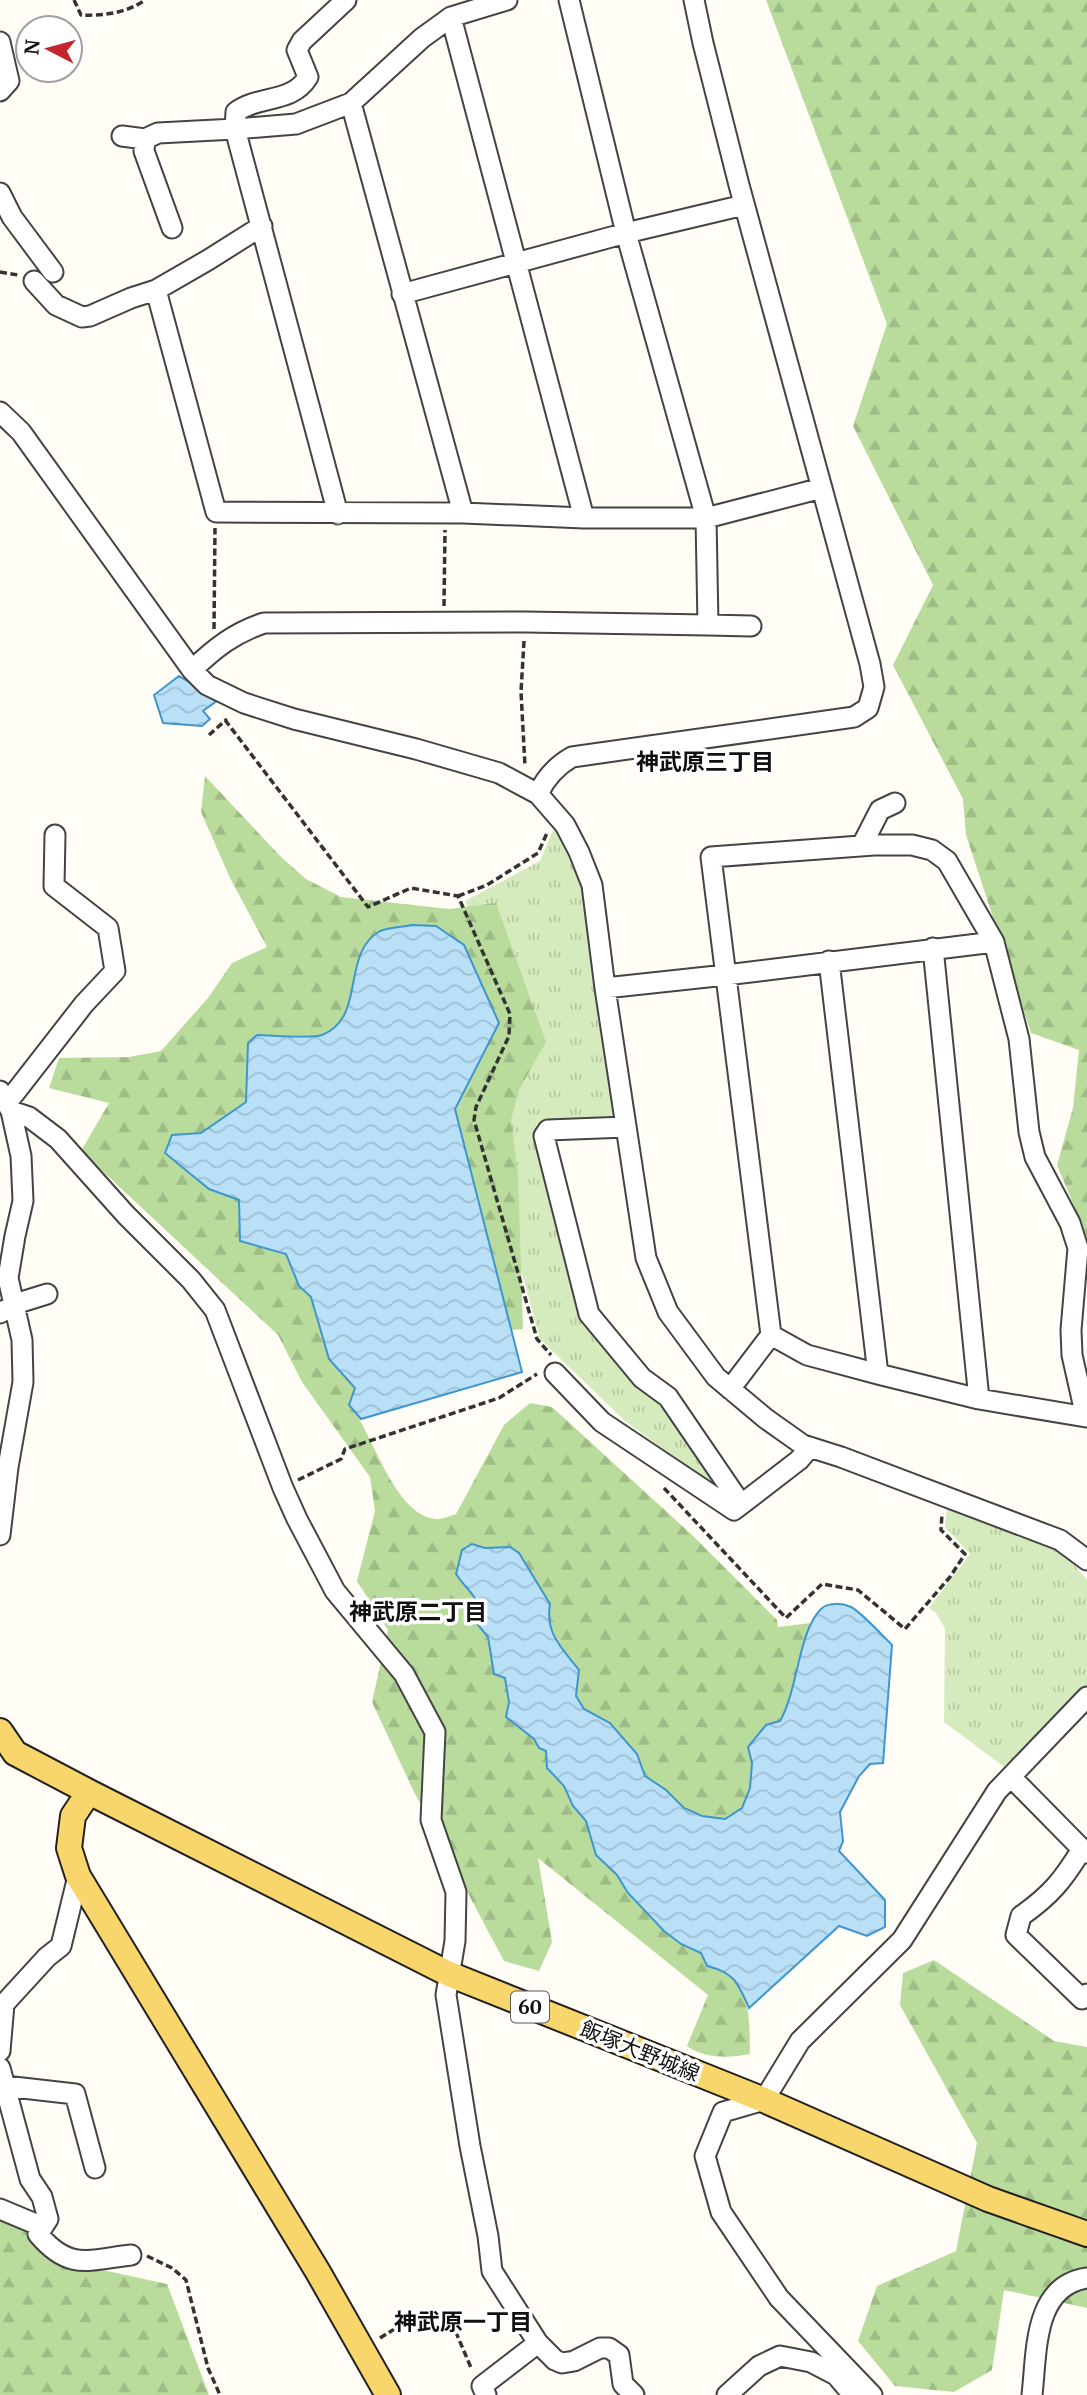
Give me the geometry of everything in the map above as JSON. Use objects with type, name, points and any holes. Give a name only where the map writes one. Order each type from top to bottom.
[{"type":"main road","name":"飯塚大野城線","points":[[0,1731],[15,1753],[449,1974],[764,2100],[988,2199],[1087,2234]]},
{"type":"main road","points":[[89,1793],[74,1816],[69,1848],[78,1876],[311,2260],[388,2395]]},
{"type":"street","points":[[338,514],[235,129],[236,112],[244,106],[284,96],[302,86],[308,77],[298,50],[302,41],[346,0]]},
{"type":"street","points":[[569,0],[626,233],[706,518],[708,625]]},
{"type":"street","points":[[531,790],[544,781],[558,765],[572,757],[854,717],[868,708],[874,687],[870,664],[744,205],[694,0]]},
{"type":"street","points":[[122,136],[145,139],[158,134],[296,124],[351,103],[422,38],[451,17],[500,1]]},
{"type":"street","points":[[451,17],[584,518]]},
{"type":"street","points":[[0,42],[9,81],[0,91]]},
{"type":"street","points":[[351,103],[402,294],[454,513]]},
{"type":"street","points":[[145,139],[144,151],[172,228]]},
{"type":"street","points":[[0,193],[12,218],[53,272]]},
{"type":"street","points":[[402,294],[626,233],[744,205]]},
{"type":"street","points":[[34,281],[56,305],[82,317],[156,290],[262,226]]},
{"type":"street","points":[[156,290],[216,512],[706,518],[822,488]]},
{"type":"street","points":[[0,412],[21,432],[192,670],[206,685],[244,703],[295,719],[499,773],[531,790],[565,825],[592,885],[646,1258],[668,1312],[716,1377],[765,1418],[803,1445],[1060,1540],[1087,1560]]},
{"type":"street","points":[[192,670],[242,631],[264,623],[525,622],[751,626]]},
{"type":"street","points":[[862,845],[880,810],[895,803]]},
{"type":"street","points":[[6,1102],[84,1003],[115,971],[108,928],[54,886],[55,835]]},
{"type":"street","points":[[730,1389],[772,1335],[710,849],[912,845],[932,850],[947,861],[994,942],[1019,1039],[1029,1132],[1035,1157],[1070,1223],[1078,1248],[1071,1330],[1072,1355],[1086,1417],[979,1399],[878,1374],[807,1355],[772,1335]]},
{"type":"street","points":[[605,988],[994,942]]},
{"type":"street","points":[[933,948],[979,1399]]},
{"type":"street","points":[[829,961],[878,1374]]},
{"type":"street","points":[[0,1535],[8,1467],[23,1382],[22,1340],[8,1308],[8,1278],[23,1201],[21,1156],[6,1102]]},
{"type":"street","points":[[6,1102],[58,1139],[126,1215],[191,1280],[215,1310],[297,1519],[335,1591],[404,1674],[435,1732],[431,1820],[456,1892],[455,1941],[446,1995],[492,2271],[538,2343],[555,2360],[574,2361],[600,2348],[609,2348],[619,2355],[622,2384],[634,2395]]},
{"type":"street","points":[[626,1127],[548,1130],[544,1136],[589,1314],[642,1378],[668,1397],[741,1504]]},
{"type":"street","points":[[8,1308],[47,1294]]},
{"type":"street","points":[[554,1365],[602,1422],[734,1510],[799,1460],[810,1447]]},
{"type":"street","points":[[866,2394],[779,2298],[721,2212],[705,2156],[723,2112],[764,2100],[800,2041],[902,1940],[997,1791],[1087,1697]]},
{"type":"street","points":[[1011,1777],[1085,1851],[1062,1882],[1021,1916],[1016,1935],[1082,1999],[1087,1994]]},
{"type":"street","points":[[0,2051],[2,2007],[47,1957],[61,1946],[78,1876]]},
{"type":"street","points":[[95,2168],[75,2094],[2,2077],[30,2179],[42,2197],[48,2219],[38,2234],[52,2250],[67,2258],[81,2261],[131,2255]]},
{"type":"street","points":[[0,2209],[43,2227]]},
{"type":"street","points":[[1032,2395],[1043,2315],[1052,2296],[1068,2282],[1087,2278]]},
{"type":"street","points":[[484,2391],[538,2343]]},
{"type":"street","points":[[727,2395],[738,2388],[759,2366],[780,2356],[811,2362],[866,2394]]},
{"type":"path","points":[[74,0],[81,15],[100,16],[137,6],[145,0]]},
{"type":"path","points":[[216,512],[214,626],[219,647]]},
{"type":"path","points":[[444,622],[454,513]]},
{"type":"path","points":[[525,622],[521,692],[531,790]]},
{"type":"path","points":[[209,735],[244,703]]},
{"type":"path","points":[[225,720],[368,907],[411,888],[458,896],[487,885],[538,853],[556,816]]},
{"type":"path","points":[[283,1488],[341,1459],[345,1449],[499,1398],[548,1366],[554,1365],[537,1339],[474,1120],[476,1107],[509,1036],[510,1014],[458,896]]},
{"type":"path","points":[[657,1481],[786,1618],[822,1584],[858,1590],[905,1629],[950,1577],[965,1554],[941,1530],[942,1510],[947,1497]]},
{"type":"path","points":[[131,2255],[151,2256],[186,2280],[208,2368],[220,2395]]},
{"type":"path","points":[[362,2350],[425,2310],[449,2316],[474,2376],[484,2391]]},
{"type":"green space","points":[[766,0],[1087,0],[1087,1237],[1057,1165],[1073,1108],[1079,1050],[1031,1033],[966,835],[963,799],[893,665],[933,585],[853,426],[887,324]]},
{"type":"green space","points":[[205,776],[281,857],[306,879],[341,897],[449,909],[496,903],[546,1042],[519,1090],[511,1120],[518,1174],[523,1329],[511,1330],[455,1109],[499,1023],[450,934],[436,926],[412,925],[357,963],[347,1007],[336,1026],[328,1033],[310,1037],[256,1035],[248,1044],[246,1102],[201,1133],[172,1135],[209,1189],[239,1200],[240,1241],[286,1254],[299,1286],[311,1297],[329,1359],[355,1388],[350,1405],[396,1488],[421,1514],[437,1519],[456,1514],[504,1425],[530,1403],[552,1407],[691,1534],[777,1620],[778,1627],[811,1623],[796,1667],[797,1677],[789,1705],[780,1721],[766,1725],[748,1747],[752,1763],[750,1788],[742,1808],[725,1819],[702,1816],[684,1808],[666,1790],[645,1776],[637,1754],[610,1723],[584,1709],[576,1696],[579,1670],[556,1640],[550,1624],[550,1604],[532,1577],[456,1574],[477,1602],[478,1625],[488,1637],[494,1673],[505,1678],[509,1702],[506,1717],[534,1739],[539,1748],[546,1751],[547,1768],[564,1786],[573,1806],[586,1821],[596,1856],[617,1875],[628,1893],[664,1931],[681,1944],[701,1953],[707,1966],[733,1979],[741,1989],[748,2012],[750,2054],[717,2056],[701,2053],[687,2046],[708,1995],[538,1858],[552,1942],[539,1971],[504,1961],[414,1792],[372,1702],[388,1630],[357,1581],[375,1511],[370,1477],[302,1382],[278,1335],[81,1151],[109,1103],[49,1088],[59,1058],[129,1057],[161,1051],[208,998],[232,963],[267,947],[230,878],[201,812]]},
{"type":"green space","points":[[554,828],[582,886],[613,1115],[609,1118],[536,1124],[548,1188],[583,1315],[665,1405],[732,1499],[625,1421],[540,1339],[478,1114],[515,1016],[465,901],[540,861]]},
{"type":"green space","points":[[947,1509],[1056,1548],[1087,1580],[1087,1686],[1081,1696],[1007,1769],[944,1722],[945,1629],[936,1613],[929,1608],[970,1554],[945,1527]]},
{"type":"green space","points":[[934,1960],[1054,2041],[1087,2047],[1087,2308],[1004,2290],[992,2370],[954,2392],[895,2386],[858,2341],[877,2286],[956,2251],[977,2143],[900,2005],[903,1973]]},
{"type":"green space","points":[[0,2221],[29,2230],[75,2264],[167,2284],[209,2395],[0,2395]]},
{"type":"water","points":[[179,676],[218,700],[203,711],[210,719],[202,726],[163,723],[154,695]]},
{"type":"water","points":[[412,925],[436,926],[464,945],[499,1023],[455,1109],[522,1372],[361,1419],[349,1405],[355,1388],[329,1359],[311,1297],[299,1286],[286,1254],[240,1241],[239,1200],[209,1189],[165,1153],[172,1135],[201,1133],[246,1102],[248,1043],[257,1035],[317,1036],[336,1026],[350,1000],[360,954],[368,941],[380,931]]},
{"type":"water","points":[[472,1544],[485,1548],[510,1547],[519,1553],[550,1604],[550,1624],[556,1640],[579,1670],[576,1696],[584,1709],[610,1723],[637,1754],[645,1776],[666,1790],[684,1808],[702,1816],[725,1819],[742,1808],[750,1788],[752,1763],[748,1747],[766,1725],[780,1721],[791,1694],[807,1632],[821,1609],[831,1604],[844,1605],[866,1619],[892,1645],[883,1763],[870,1764],[859,1776],[840,1812],[843,1841],[839,1851],[885,1900],[885,1927],[867,1936],[839,1926],[749,2008],[730,1976],[707,1966],[701,1953],[681,1944],[664,1931],[628,1893],[617,1875],[596,1855],[586,1821],[573,1806],[564,1786],[547,1768],[546,1751],[539,1748],[534,1739],[506,1717],[509,1702],[505,1678],[494,1674],[488,1637],[478,1625],[477,1602],[456,1574],[462,1550]]},
{"type":"district","name":"神武原三丁目","points":[[705,761]]},
{"type":"district","name":"神武原二丁目","points":[[418,1611]]},
{"type":"district","name":"神武原一丁目","points":[[463,2321]]}]
